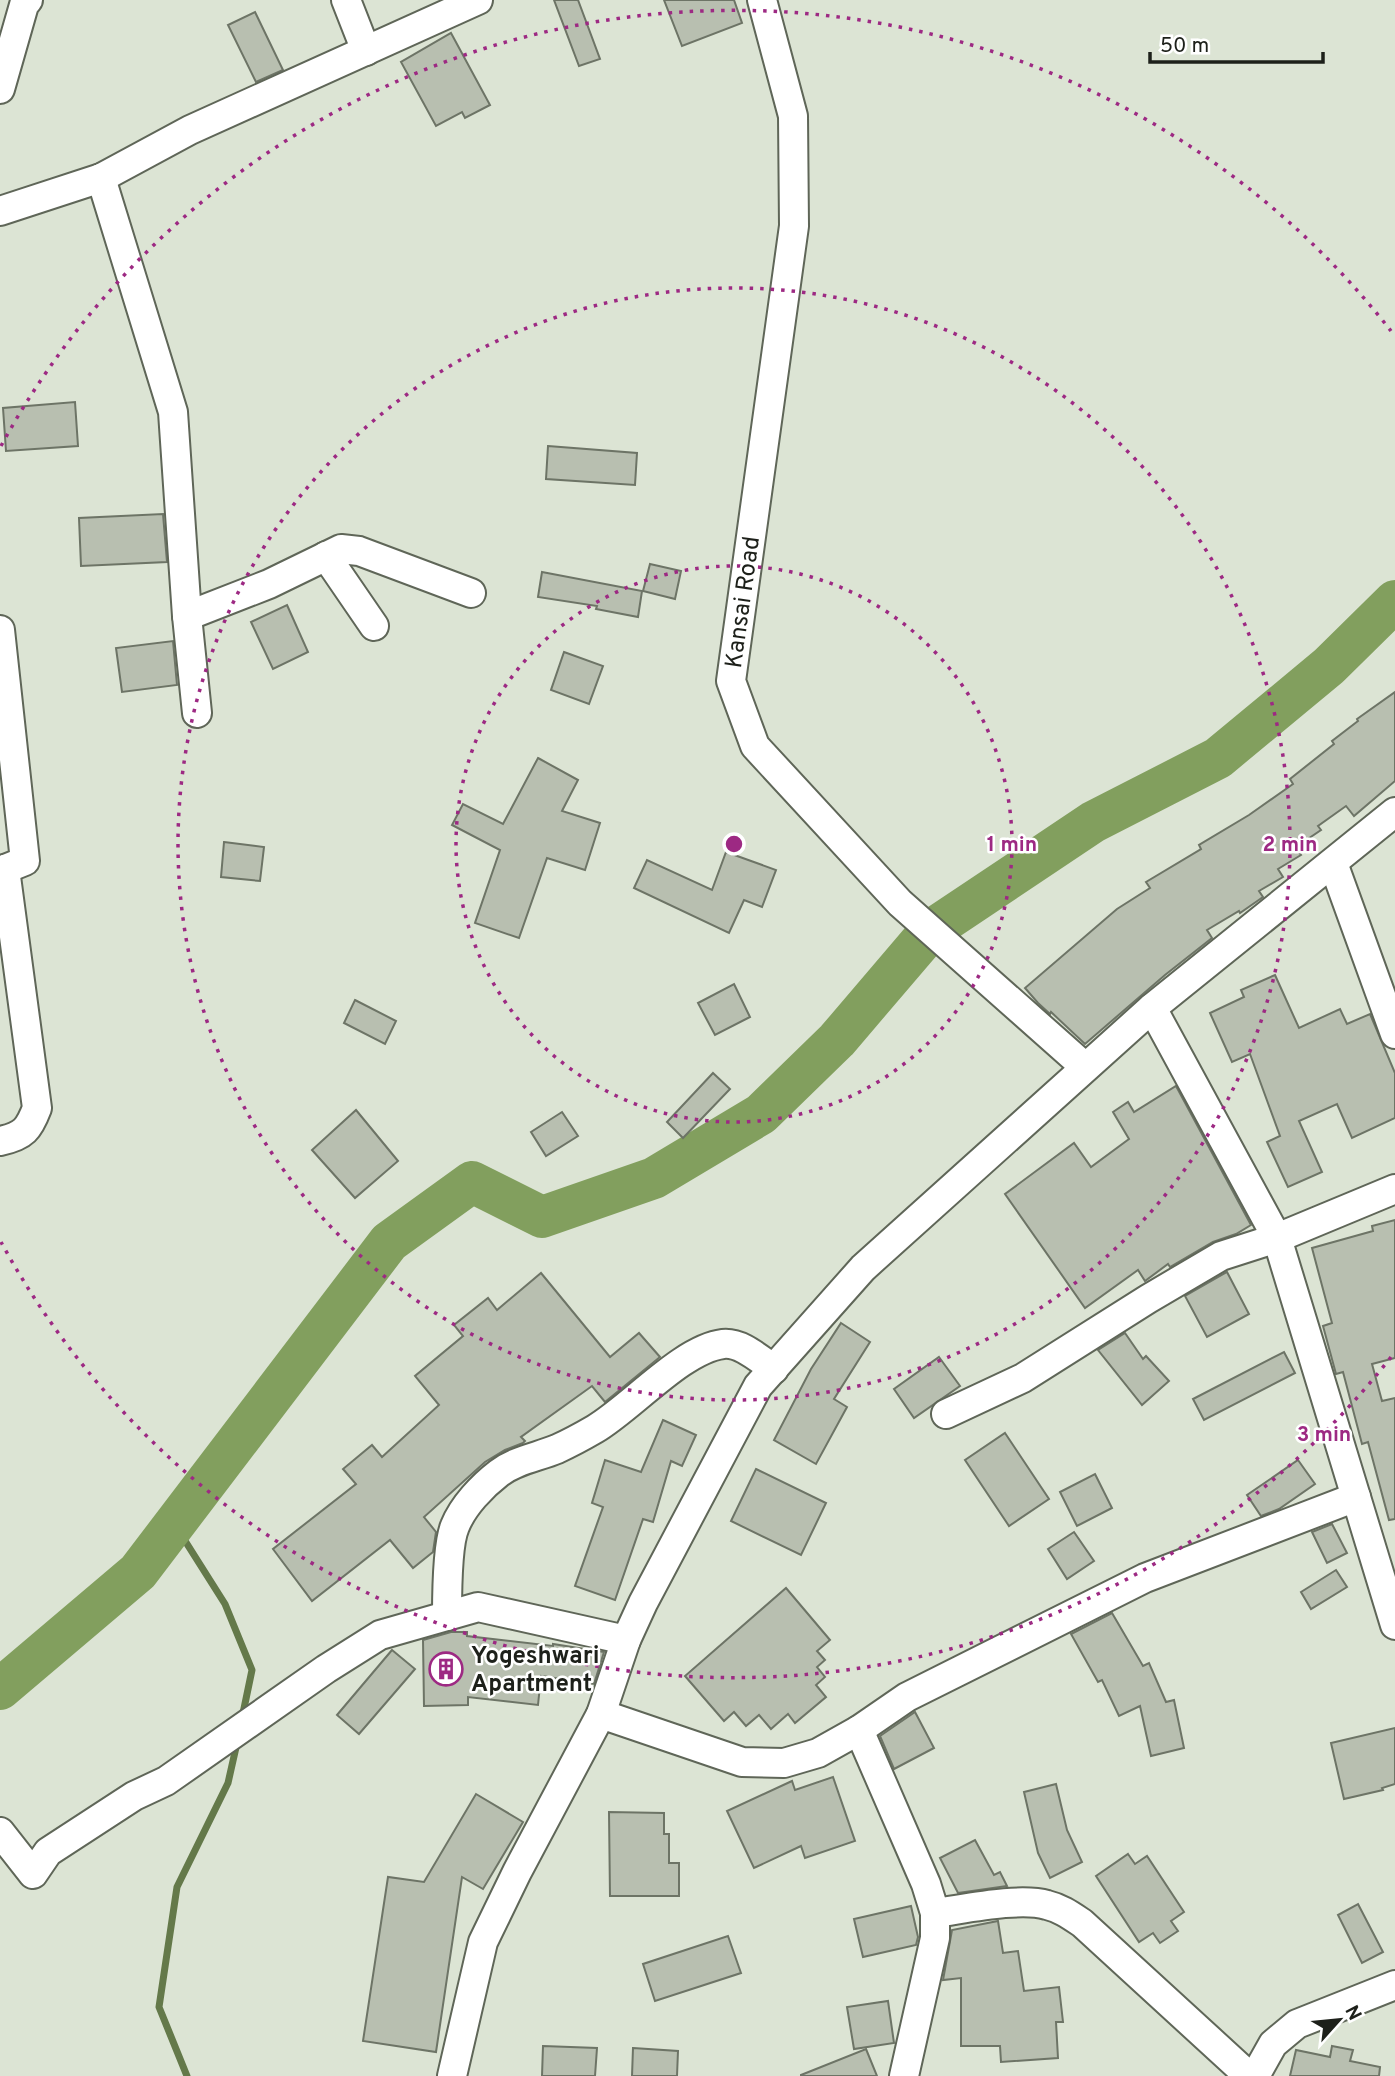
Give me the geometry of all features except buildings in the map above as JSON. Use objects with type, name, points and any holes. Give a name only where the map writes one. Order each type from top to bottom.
[{"type":"street","points":[[346,0],[366,51]]},
{"type":"street","points":[[0,211],[101,178],[190,130],[478,0]]},
{"type":"street","name":"Kansai Road","points":[[762,0],[793,116],[794,226],[732,681],[755,746],[900,904],[1085,1067]]},
{"type":"street","points":[[0,89],[18,7]]},
{"type":"street","points":[[101,178],[173,412],[187,616],[197,713]]},
{"type":"street","points":[[187,616],[269,584],[341,549],[359,551],[471,593]]},
{"type":"street","points":[[326,556],[374,626]]},
{"type":"street","points":[[0,631],[25,861],[2,870],[37,1108],[29,1129],[0,1142]]},
{"type":"street","points":[[452,2076],[483,1942],[601,1714],[626,1640],[643,1603],[758,1386],[863,1268],[1085,1067],[1152,1008],[1395,812]]},
{"type":"street","points":[[1333,863],[1395,1034]]},
{"type":"street","points":[[1152,1008],[1278,1238],[1395,1625]]},
{"type":"street","points":[[946,1414],[1023,1378],[1148,1298],[1221,1256],[1278,1238],[1395,1189]]},
{"type":"street","points":[[447,1616],[448,1572],[454,1527],[479,1490],[501,1471],[522,1460],[556,1449],[597,1428],[698,1353],[720,1344],[735,1343],[774,1369]]},
{"type":"street","points":[[601,1714],[742,1762],[784,1763],[818,1753],[859,1730],[907,1697],[1145,1578],[1356,1497]]},
{"type":"street","points":[[0,1832],[33,1874],[48,1852],[135,1796],[166,1781],[380,1635],[478,1607],[626,1640]]},
{"type":"street","points":[[859,1730],[926,1884],[935,1913],[935,1938],[904,2076]]},
{"type":"street","points":[[935,1913],[1026,1903],[1045,1904],[1064,1911],[1082,1923],[1249,2076]]},
{"type":"street","points":[[1255,2076],[1273,2044],[1297,2024],[1395,1985]]},
{"type":"waterway","points":[[0,1689],[138,1572],[389,1242],[472,1182],[542,1217],[654,1178],[761,1114],[837,1040],[930,931],[1093,822],[1218,758],[1329,666],[1395,601]]},
{"type":"waterway","points":[[175,1525],[225,1604],[252,1670],[242,1718]]},
{"type":"waterway","points":[[187,2076],[159,2007],[177,1887],[228,1783],[237,1743]]},
{"type":"place","name":"Yogeshwari Apartment","points":[[446,1669]]}]
